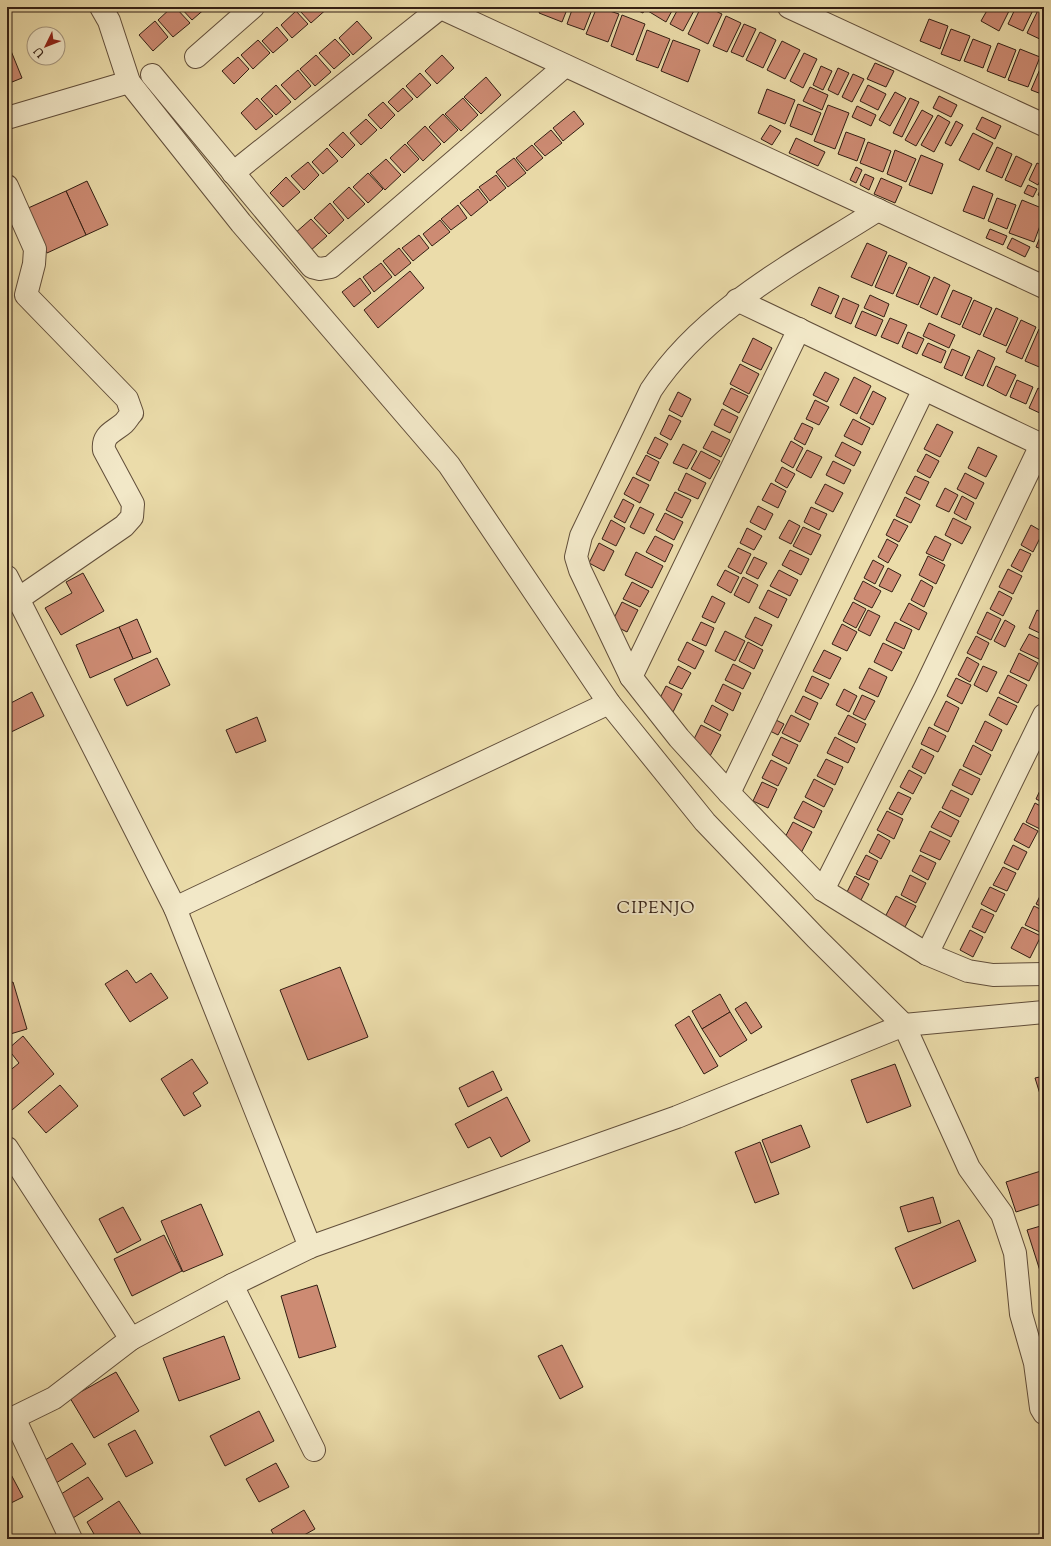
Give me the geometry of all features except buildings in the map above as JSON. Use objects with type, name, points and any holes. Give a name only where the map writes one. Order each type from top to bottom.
[{"type":"street","points":[[101,7],[109,21],[129,82],[240,223],[449,465],[609,703],[705,822],[816,938],[904,1025],[969,1168],[1002,1214],[1014,1254],[1021,1314],[1035,1363],[1041,1408],[1044,1413]]},
{"type":"street","points":[[196,57],[253,7]]},
{"type":"street","points":[[233,173],[439,7],[1044,287]]},
{"type":"street","points":[[789,7],[1044,125]]},
{"type":"street","points":[[152,75],[312,267],[320,269],[331,267],[565,66]]},
{"type":"street","points":[[7,118],[129,82]]},
{"type":"street","points":[[7,186],[35,249],[36,256],[26,295],[127,399],[132,413],[124,423],[108,434],[103,442],[104,450],[133,504],[132,517],[124,526],[18,599]]},
{"type":"street","points":[[878,210],[737,300],[665,369],[651,390],[578,544],[576,557],[580,570],[631,677],[679,738],[729,793],[824,890],[927,954],[968,970],[993,974],[1044,974]]},
{"type":"street","points":[[737,300],[1042,445],[925,688],[824,890]]},
{"type":"street","points":[[631,677],[800,329]]},
{"type":"street","points":[[729,793],[924,389]]},
{"type":"street","points":[[7,577],[175,908],[310,1247]]},
{"type":"street","points":[[175,908],[609,703]]},
{"type":"street","points":[[927,954],[1044,715]]},
{"type":"street","points":[[71,1539],[10,1420],[54,1398],[131,1339],[232,1285],[310,1247],[677,1117],[904,1025],[1044,1012]]},
{"type":"street","points":[[7,1148],[131,1339]]},
{"type":"street","points":[[232,1285],[314,1450]]},
{"type":"district","name":"CIPENJO","points":[[656,907]]}]
